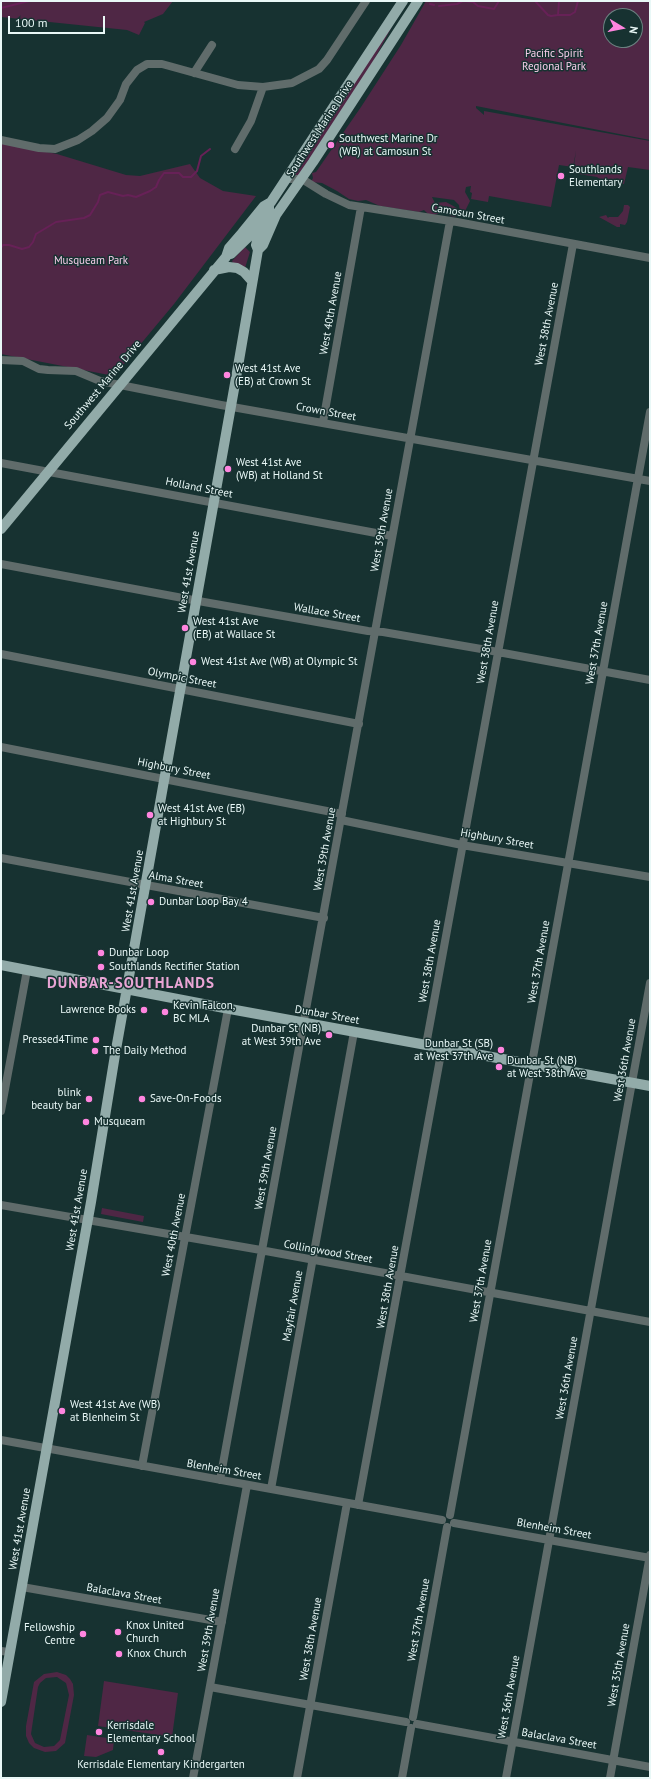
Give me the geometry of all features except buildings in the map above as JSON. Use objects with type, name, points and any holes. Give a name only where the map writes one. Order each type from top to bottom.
[{"type":"main road","name":"Southwest Marine Drive","points":[[1,529],[214,270],[261,225],[276,215],[302,179],[418,1]]},
{"type":"main road","name":"Southwest Marine Drive","points":[[226,257],[229,248],[264,206],[269,204],[287,179],[400,2]]},
{"type":"main road","name":"West 41st Avenue","points":[[258,250],[256,245],[261,225],[269,209],[269,204]]},
{"type":"main road","name":"West 41st Avenue","points":[[1,1702],[6,1652],[22,1587],[88,1220],[252,281],[258,250],[262,245],[276,215]]},
{"type":"main road","points":[[214,270],[229,267],[237,268],[244,272],[252,281]]},
{"type":"main road","name":"Dunbar Street","points":[[1,965],[228,1009],[650,1086]]},
{"type":"street","points":[[1,140],[39,148],[55,149],[78,140],[92,131],[107,118],[120,100],[126,84],[136,70],[147,64],[162,64],[238,84],[264,87],[292,83],[319,69],[327,60],[366,1]]},
{"type":"street","points":[[400,2],[412,11]]},
{"type":"street","points":[[194,73],[212,45]]},
{"type":"street","points":[[235,149],[250,121],[264,87]]},
{"type":"street","points":[[287,179],[302,179]]},
{"type":"street","name":"Camosun Street","points":[[302,179],[340,201],[361,207],[450,221],[650,258]]},
{"type":"street","name":"West 40th Avenue","points":[[323,422],[361,207]]},
{"type":"street","name":"West 39th Avenue","points":[[220,1480],[324,918],[450,221]]},
{"type":"street","name":"West 38th Avenue","points":[[426,1045],[573,244]]},
{"type":"street","name":"Crown Street","points":[[1,360],[23,361],[39,369],[76,371],[100,381],[230,406],[650,481]]},
{"type":"street","name":"West 37th Avenue","points":[[402,1778],[650,412]]},
{"type":"street","name":"Holland Street","points":[[1,463],[392,536]]},
{"type":"street","name":"Wallace Street","points":[[1,564],[196,601],[497,652],[650,680]]},
{"type":"street","name":"Olympic Street","points":[[1,654],[359,724]]},
{"type":"street","name":"Highbury Street","points":[[1,747],[165,779],[462,844],[650,877]]},
{"type":"street","name":"Alma Street","points":[[1,858],[324,918]]},
{"type":"street","points":[[1,1111],[26,970]]},
{"type":"street","name":"West 36th Avenue","points":[[506,1778],[650,983]]},
{"type":"street","name":"West 40th Avenue","points":[[142,1466],[184,1236],[228,1009]]},
{"type":"street","name":"Mayfair Avenue","points":[[271,1489],[354,1032]]},
{"type":"street","name":"West 38th Avenue","points":[[358,1505],[442,1048]]},
{"type":"street","name":"Collingwood Street","points":[[1,1205],[262,1250],[650,1322]]},
{"type":"street","name":"Blenheim Street","points":[[1,1440],[650,1557]]},
{"type":"street","name":"West 39th Avenue","points":[[193,1778],[247,1485]]},
{"type":"street","name":"West 38th Avenue","points":[[297,1778],[347,1503]]},
{"type":"street","name":"West 35th Avenue","points":[[610,1778],[650,1557]]},
{"type":"street","name":"Balaclava Street","points":[[22,1587],[222,1622]]},
{"type":"street","name":"Balaclava Street","points":[[210,1687],[650,1767]]},
{"type":"green space","points":[[1,1],[173,1],[163,14],[144,22],[145,23],[139,35],[127,30],[1,17]]},
{"type":"green space","name":"Pacific Spirit Regional Park","points":[[426,1],[650,1],[650,140],[476,106],[476,108],[484,115],[484,111],[650,141],[650,170],[628,167],[624,184],[573,173],[576,151],[573,167],[559,165],[551,207],[489,196],[488,202],[471,199],[471,186],[466,187],[465,192],[470,201],[464,213],[460,212],[459,205],[454,200],[432,197],[435,203],[446,202],[457,208],[458,214],[455,217],[450,216],[445,211],[434,215],[428,214],[424,210],[419,212],[380,206],[366,200],[358,201],[349,199],[322,183],[311,182],[313,178],[312,173],[316,172],[361,107],[401,45]]},
{"type":"green space","points":[[397,17],[373,62],[299,175],[296,176],[295,174]]},
{"type":"green space","name":"Musqueam Park","points":[[1,143],[57,154],[126,175],[140,176],[190,164],[200,178],[223,191],[256,196],[174,304],[114,376],[1,354]]},
{"type":"green space","points":[[624,205],[628,205],[630,207],[625,225],[620,224],[620,227],[617,227],[599,217],[606,215],[608,218],[618,217],[623,211]]},
{"type":"green space","points":[[245,247],[250,252],[245,268],[233,263],[232,261]]},
{"type":"green space","points":[[102,1208],[144,1216],[143,1222],[101,1214]]},
{"type":"green space","points":[[57,1672],[66,1675],[73,1684],[74,1695],[65,1743],[56,1751],[45,1752],[34,1748],[29,1743],[26,1736],[26,1726],[34,1682],[44,1674]],"holes":[[[57,1677],[66,1683],[69,1695],[60,1740],[54,1746],[44,1747],[35,1743],[31,1734],[38,1687],[46,1678]]]},
{"type":"green space","points":[[104,1681],[178,1693],[172,1737],[98,1726]]},
{"type":"green space","points":[[87,1735],[114,1739],[113,1750],[96,1757],[84,1756]]},
{"type":"waterway","points":[[1,8],[29,1]]},
{"type":"waterway","points":[[439,6],[457,4],[463,1],[473,2],[478,6],[494,9],[499,1]]},
{"type":"waterway","points":[[535,1],[548,15],[551,16],[558,15],[559,1]]},
{"type":"waterway","points":[[559,15],[570,15],[575,12],[578,1]]},
{"type":"waterway","points":[[430,4],[434,5]]},
{"type":"waterway","points":[[1,248],[3,245],[9,245],[22,249],[29,247],[36,234],[56,222],[84,218],[90,215],[98,202],[100,195],[108,192],[123,196],[128,195],[136,197],[156,187],[164,173],[179,173],[183,177],[191,177],[197,171],[201,156],[210,149]]},
{"type":"place","name":"Southwest Marine Dr (WB) at Camosun St","points":[[331,145]]},
{"type":"place","name":"Southlands Elementary","points":[[561,176]]},
{"type":"place","name":"West 41st Ave (EB) at Crown St","points":[[227,375]]},
{"type":"place","name":"West 41st Ave (WB) at Holland St","points":[[228,469]]},
{"type":"place","name":"West 41st Ave (EB) at Wallace St","points":[[185,628]]},
{"type":"place","name":"West 41st Ave (WB) at Olympic St","points":[[193,662]]},
{"type":"place","name":"West 41st Ave (EB) at Highbury St","points":[[150,815]]},
{"type":"place","name":"Dunbar Loop Bay 4","points":[[151,902]]},
{"type":"place","name":"Dunbar Loop","points":[[101,953]]},
{"type":"place","name":"Southlands Rectifier Station","points":[[101,967]]},
{"type":"place","name":"Lawrence Books","points":[[144,1010]]},
{"type":"place","name":"Kevin Falcon, BC MLA","points":[[165,1012]]},
{"type":"place","name":"Dunbar St (NB) at West 39th Ave","points":[[329,1035]]},
{"type":"place","name":"Pressed4Time","points":[[96,1040]]},
{"type":"place","name":"Dunbar St (SB) at West 37th Ave","points":[[501,1050]]},
{"type":"place","name":"The Daily Method","points":[[95,1051]]},
{"type":"place","name":"Dunbar St (NB) at West 38th Ave","points":[[499,1067]]},
{"type":"place","name":"blink beauty bar","points":[[89,1099]]},
{"type":"place","name":"Save-On-Foods","points":[[142,1099]]},
{"type":"place","name":"Musqueam","points":[[86,1122]]},
{"type":"place","name":"West 41st Ave (WB) at Blenheim St","points":[[62,1411]]},
{"type":"place","name":"Knox United Church","points":[[118,1632]]},
{"type":"place","name":"Fellowship Centre","points":[[83,1634]]},
{"type":"place","name":"Knox Church","points":[[119,1654]]},
{"type":"place","name":"Kerrisdale Elementary School","points":[[99,1732]]},
{"type":"place","name":"Kerrisdale Elementary Kindergarten","points":[[161,1752]]},
{"type":"district","name":"DUNBAR-SOUTHLANDS","points":[[131,984]]}]
